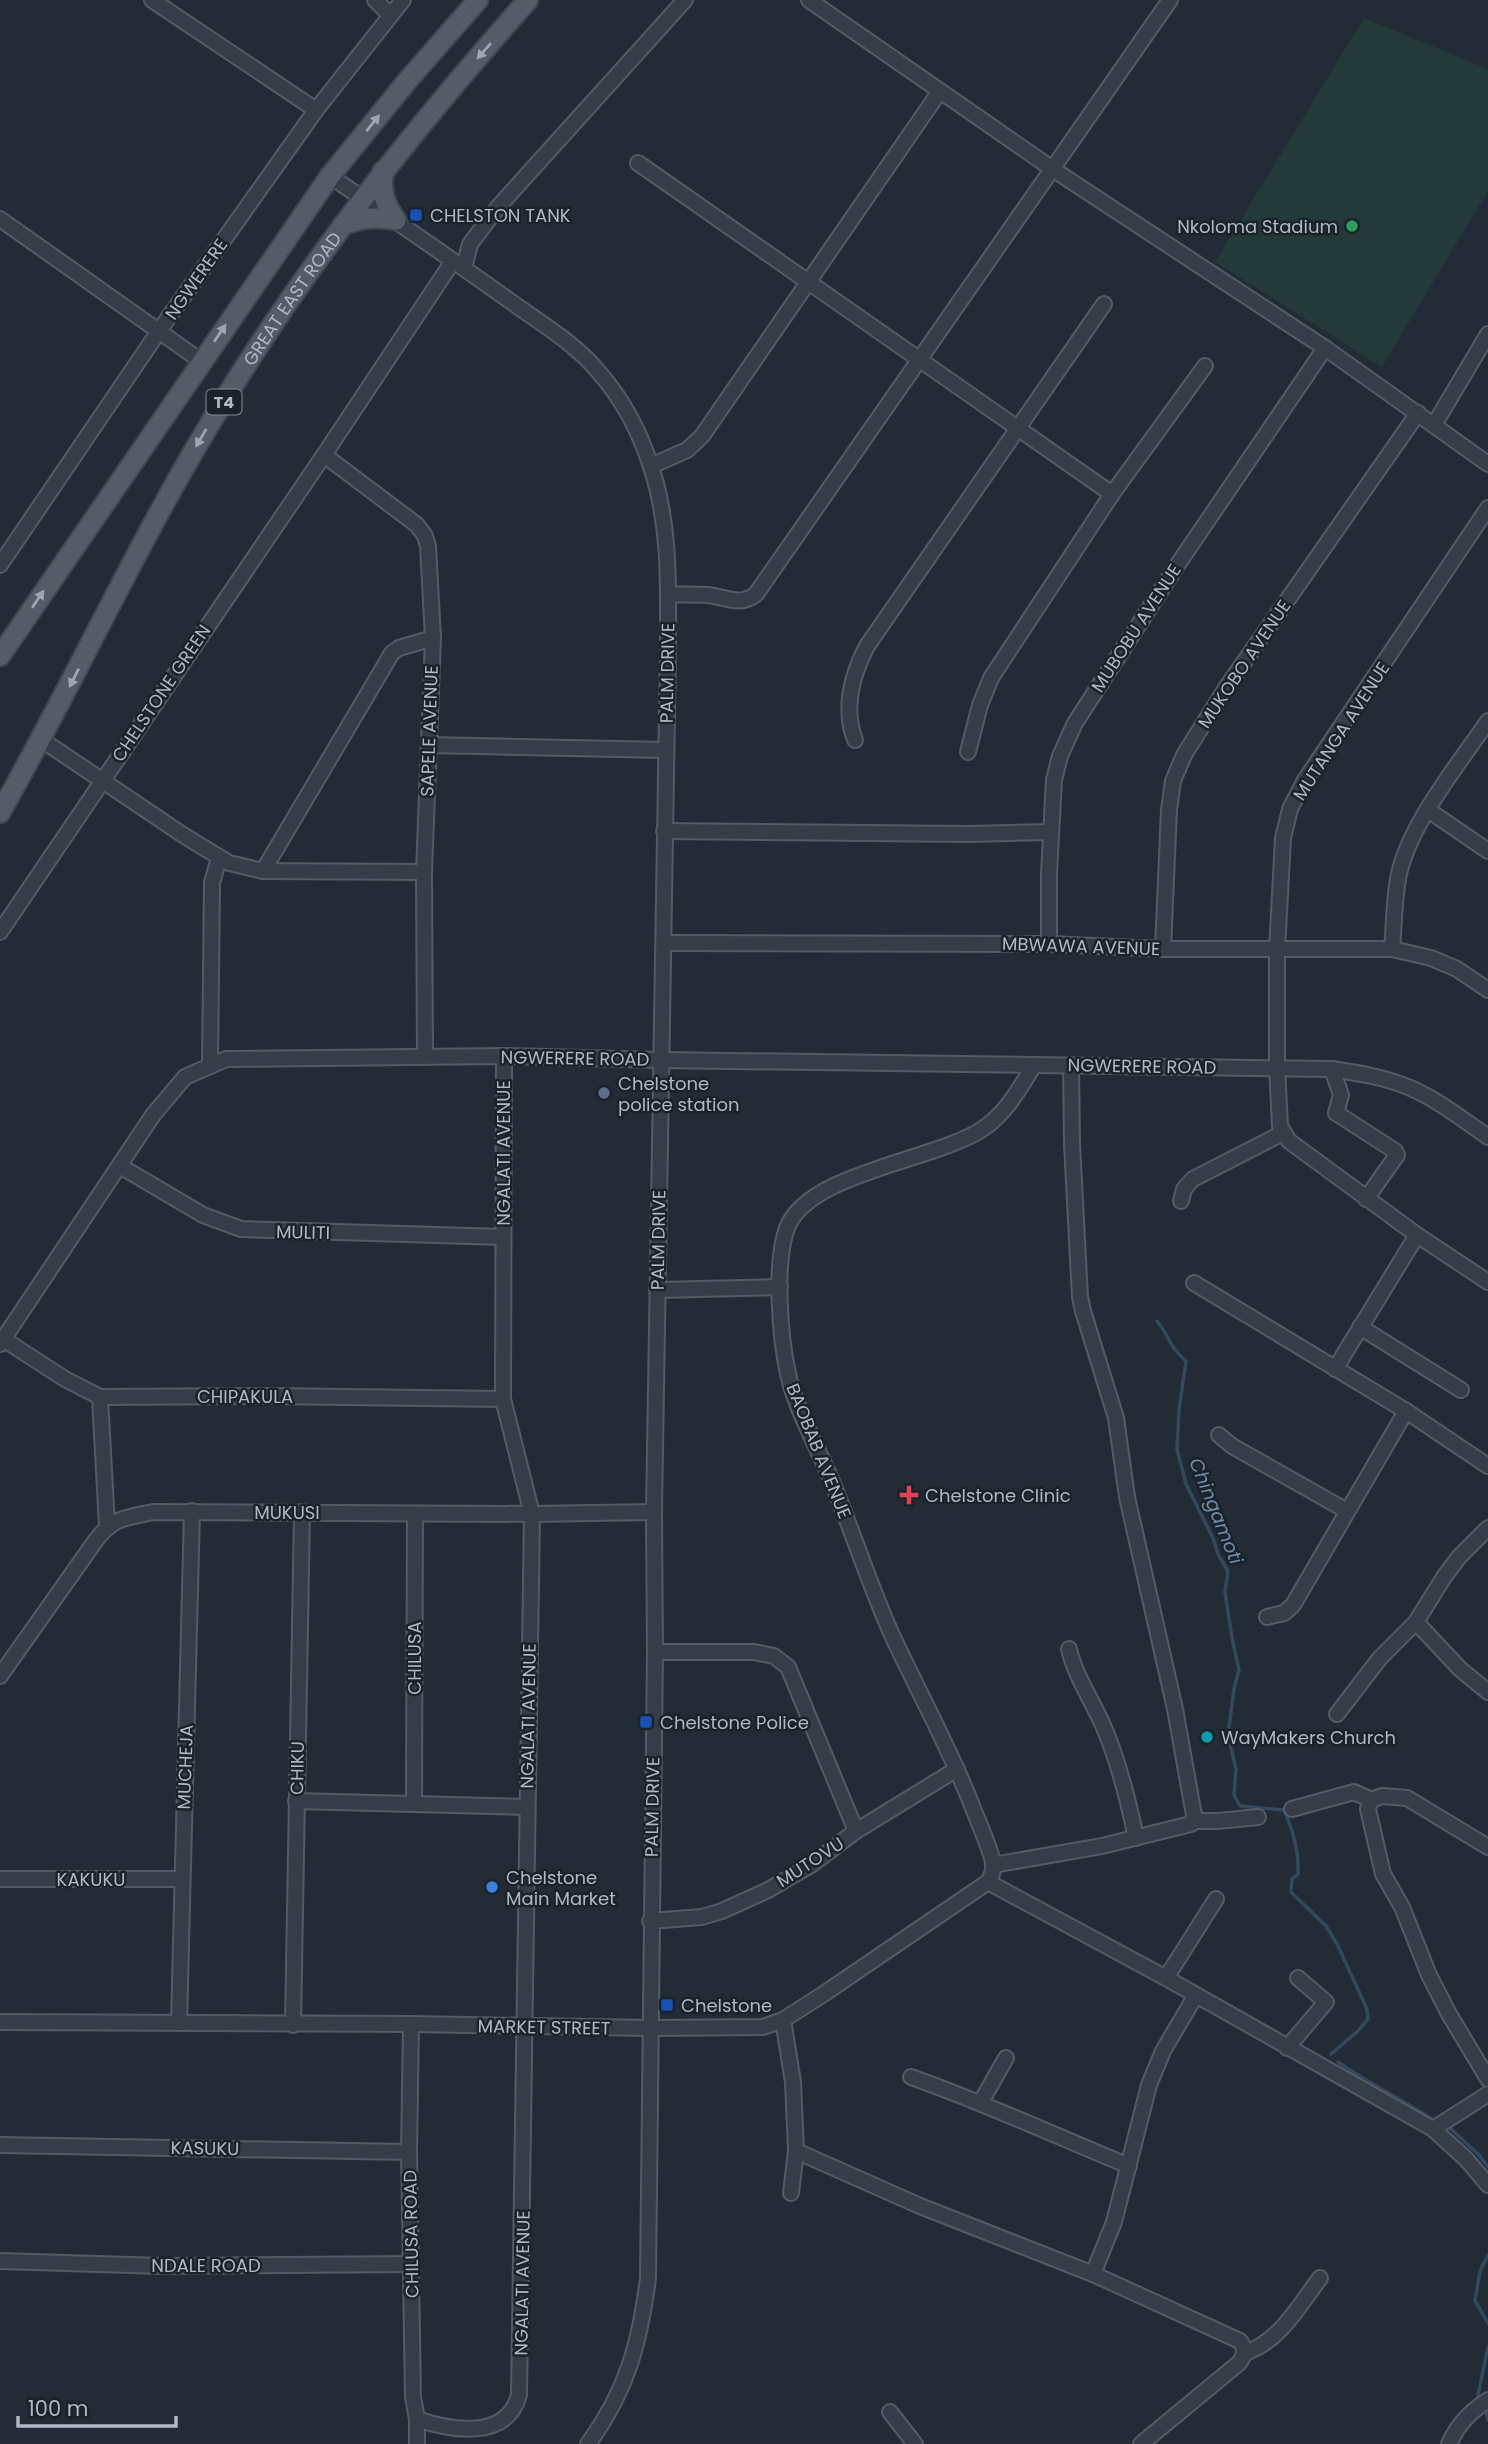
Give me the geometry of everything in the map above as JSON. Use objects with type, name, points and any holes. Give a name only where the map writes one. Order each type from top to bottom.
[{"type":"main road","name":"T4","points":[[0,656],[330,176],[478,0]]},
{"type":"main road","name":"GREAT EAST ROAD","points":[[0,813],[41,740],[167,497],[263,340],[383,171],[528,0]]},
{"type":"main road","points":[[383,171],[381,189],[386,206],[396,220]]},
{"type":"main road","points":[[343,225],[361,218],[379,216],[396,220]]},
{"type":"street","points":[[152,0],[316,110]]},
{"type":"street","points":[[375,0],[390,15]]},
{"type":"street","name":"NGWERERE","points":[[0,565],[159,331],[316,110],[403,0]]},
{"type":"street","name":"CHELSTONE GREEN","points":[[0,932],[324,455],[459,264],[470,244],[499,206],[685,0]]},
{"type":"street","points":[[809,0],[1054,170],[1325,348],[1488,464]]},
{"type":"street","points":[[668,594],[707,595],[738,602],[748,600],[756,594],[1170,0]]},
{"type":"street","points":[[651,466],[687,450],[702,436],[940,91]]},
{"type":"street","points":[[638,163],[1112,494]]},
{"type":"street","name":"PALM DRIVE","points":[[330,176],[569,343],[596,368],[627,412],[651,466],[664,520],[668,594],[654,1511],[655,1652],[648,2278],[642,2324],[632,2363],[617,2399],[588,2444]]},
{"type":"street","points":[[0,219],[201,361]]},
{"type":"street","points":[[855,740],[850,728],[852,684],[867,646],[1104,304]]},
{"type":"street","points":[[1434,425],[1488,334]]},
{"type":"street","name":"MUBOBU AVENUE","points":[[1049,944],[1054,780],[1060,756],[1075,723],[1146,612],[1325,348]]},
{"type":"street","points":[[968,752],[980,705],[991,678],[1112,494],[1205,366]]},
{"type":"street","name":"MUKOBO AVENUE","points":[[1163,949],[1172,781],[1184,755],[1226,688],[1418,413]]},
{"type":"street","name":"SAPELE AVENUE","points":[[324,455],[422,530],[428,545],[433,638],[424,872],[425,1056]]},
{"type":"street","name":"MUTANGA AVENUE","points":[[1283,1133],[1280,1126],[1277,1067],[1277,950],[1283,838],[1290,809],[1305,780],[1488,508]]},
{"type":"street","points":[[263,871],[392,653],[399,648],[433,638]]},
{"type":"street","points":[[1392,949],[1398,877],[1410,845],[1428,810],[1488,721]]},
{"type":"street","points":[[41,740],[229,863],[263,871],[424,872]]},
{"type":"street","points":[[429,745],[666,750]]},
{"type":"street","points":[[1428,810],[1488,851]]},
{"type":"street","points":[[664,831],[970,834],[1051,832]]},
{"type":"street","points":[[210,1064],[212,883],[219,858]]},
{"type":"street","name":"MBWAWA AVENUE","points":[[664,943],[1049,944],[1163,949],[1392,949],[1431,958],[1457,969],[1488,989]]},
{"type":"street","name":"NGWERERE ROAD","points":[[2,1342],[173,1089],[185,1077],[226,1059],[504,1056],[1332,1069],[1373,1076],[1408,1087],[1487,1133]]},
{"type":"street","name":"NGALATI AVENUE","points":[[417,2419],[437,2426],[493,2426],[506,2419],[515,2408],[520,2381],[532,1514],[503,1399],[504,1056]]},
{"type":"street","name":"BAOBAB AVENUE","points":[[993,1865],[957,1769],[891,1632],[830,1476],[792,1390],[782,1341],[782,1247],[792,1217],[806,1202],[839,1183],[916,1157],[980,1131],[1006,1108],[1034,1065]]},
{"type":"street","points":[[1071,1066],[1080,1297],[1116,1418],[1127,1497],[1175,1709],[1195,1821]]},
{"type":"street","points":[[1332,1069],[1341,1095],[1336,1113],[1395,1151],[1397,1155],[1366,1199]]},
{"type":"street","points":[[1181,1201],[1184,1189],[1193,1179],[1283,1133],[1294,1146],[1366,1199],[1488,1282]]},
{"type":"street","name":"MULITI","points":[[120,1166],[203,1215],[241,1229],[503,1237]]},
{"type":"street","points":[[1335,1369],[1417,1236]]},
{"type":"street","points":[[1194,1283],[1406,1410],[1488,1466]]},
{"type":"street","points":[[657,1290],[780,1287]]},
{"type":"street","points":[[1360,1327],[1461,1390]]},
{"type":"street","name":"CHIPAKULA","points":[[2,1342],[100,1397],[503,1399]]},
{"type":"street","points":[[0,1676],[107,1526],[100,1397]]},
{"type":"street","points":[[1267,1617],[1284,1613],[1293,1605],[1406,1410]]},
{"type":"street","points":[[1219,1435],[1275,1471],[1347,1511]]},
{"type":"street","name":"MUCHEJA","points":[[179,2023],[192,1511]]},
{"type":"street","name":"MUKUSI","points":[[107,1526],[118,1520],[153,1512],[532,1514],[654,1511]]},
{"type":"street","name":"CHIKU","points":[[293,2025],[302,1512]]},
{"type":"street","name":"CHILUSA","points":[[414,1803],[415,1514]]},
{"type":"street","points":[[1337,1714],[1380,1658],[1416,1622],[1459,1557],[1488,1528]]},
{"type":"street","points":[[1416,1622],[1460,1669],[1488,1692]]},
{"type":"street","points":[[1069,1649],[1103,1727],[1124,1785],[1136,1838]]},
{"type":"street","points":[[655,1652],[754,1652],[774,1656],[788,1667],[856,1831]]},
{"type":"street","name":"MUTOVU","points":[[650,1921],[693,1918],[722,1911],[768,1890],[811,1865],[856,1831],[957,1769]]},
{"type":"street","points":[[1292,1809],[1354,1792],[1371,1800],[1382,1796],[1406,1798],[1488,1847]]},
{"type":"street","points":[[1371,1800],[1368,1810],[1382,1874],[1402,1907],[1448,2014],[1488,2079]]},
{"type":"street","points":[[296,1801],[526,1807]]},
{"type":"street","points":[[1258,1817],[1195,1821],[1136,1838],[993,1865],[993,1874],[988,1882],[1166,1978],[1433,2129],[1455,2148],[1488,2185]]},
{"type":"street","name":"KAKUKU","points":[[0,1879],[181,1879]]},
{"type":"street","name":"MARKET STREET","points":[[0,2022],[752,2028],[783,2020],[988,1882]]},
{"type":"street","points":[[1166,1978],[1216,1899]]},
{"type":"street","points":[[1287,2048],[1326,2002],[1298,1978]]},
{"type":"street","points":[[1093,2274],[1114,2222],[1149,2085],[1163,2051],[1196,1995]]},
{"type":"street","points":[[783,2020],[793,2082],[796,2151],[791,2193]]},
{"type":"street","name":"CHILUSA ROAD","points":[[411,2024],[411,2264],[413,2397],[417,2419],[417,2444]]},
{"type":"street","points":[[981,2102],[1006,2058]]},
{"type":"street","points":[[911,2077],[981,2102],[1129,2166]]},
{"type":"street","points":[[1433,2129],[1488,2094]]},
{"type":"street","name":"KASUKU","points":[[0,2145],[410,2152]]},
{"type":"street","points":[[796,2151],[920,2206],[1093,2274],[1232,2336],[1245,2347],[1245,2353],[1233,2369],[1141,2444]]},
{"type":"street","name":"NDALE ROAD","points":[[0,2260],[162,2266],[411,2264]]},
{"type":"street","points":[[1245,2353],[1259,2349],[1271,2340],[1320,2278]]},
{"type":"street","points":[[1449,2444],[1457,2427],[1474,2409],[1488,2400]]},
{"type":"street","points":[[890,2412],[915,2444]]},
{"type":"green space","name":"Nkoloma Stadium","points":[[1364,18],[1488,69],[1488,191],[1382,367],[1215,262]]},
{"type":"waterway","name":"Chingamoti","points":[[1157,1321],[1176,1351],[1186,1361],[1177,1449],[1186,1484],[1228,1571],[1225,1592],[1239,1670],[1228,1735],[1236,1769],[1234,1795],[1240,1806],[1284,1810],[1293,1833],[1298,1858],[1298,1874],[1292,1879],[1291,1892],[1326,1926],[1367,2009],[1368,2019],[1331,2054]]},
{"type":"waterway","name":"Chingamoti","points":[[1338,2062],[1436,2122]]},
{"type":"waterway","name":"Chingamoti","points":[[1450,2128],[1488,2167]]},
{"type":"waterway","name":"Chingamoti","points":[[1488,2255],[1480,2271],[1475,2301],[1488,2323]]},
{"type":"waterway","name":"Chingamoti","points":[[1478,2395],[1488,2347]]},
{"type":"waterway","name":"Chingamoti","points":[[1486,2412],[1488,2420]]},
{"type":"place","name":"CHELSTON TANK","points":[[416,215]]},
{"type":"place","name":"Nkoloma Stadium","points":[[1352,226]]},
{"type":"place","name":"Chelstone police station","points":[[604,1093]]},
{"type":"place","name":"Chelstone Clinic","points":[[909,1495]]},
{"type":"place","name":"Chelstone Police","points":[[646,1722]]},
{"type":"place","name":"WayMakers Church","points":[[1207,1737]]},
{"type":"place","name":"Chelstone Main Market","points":[[492,1887]]},
{"type":"place","name":"Chelstone","points":[[667,2005]]}]
